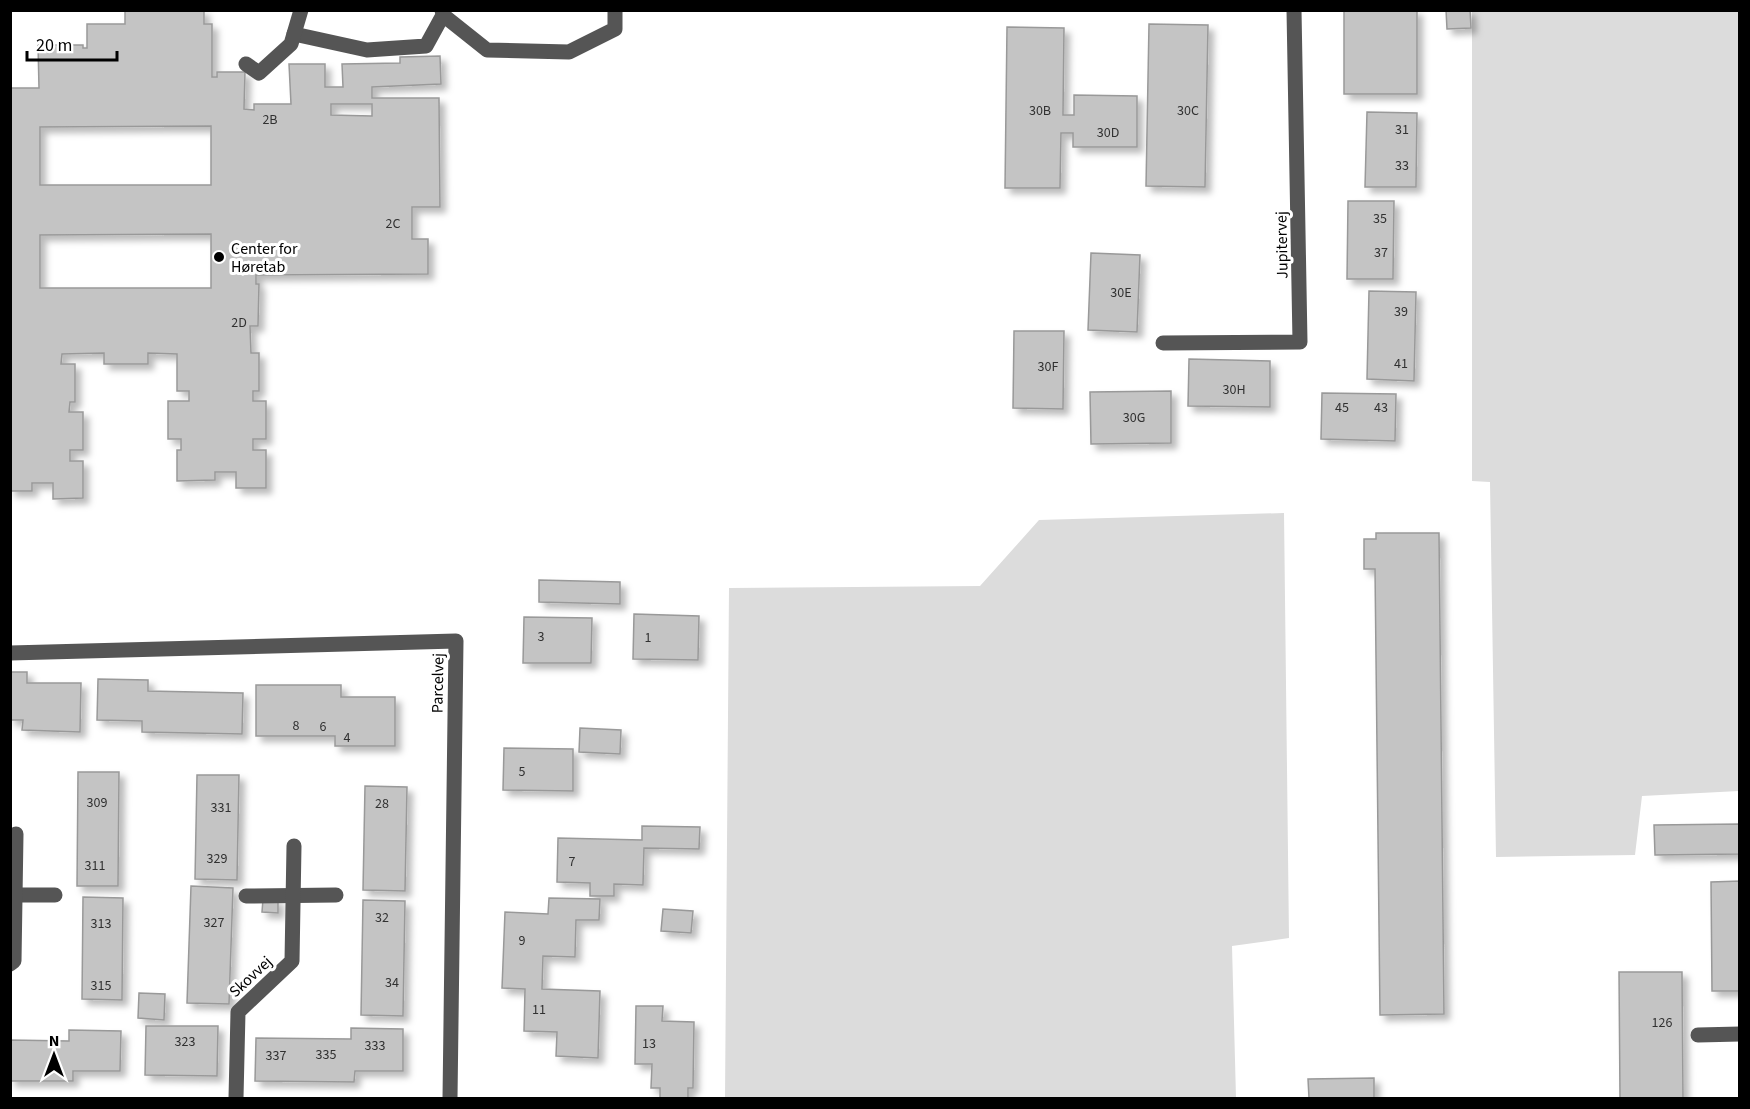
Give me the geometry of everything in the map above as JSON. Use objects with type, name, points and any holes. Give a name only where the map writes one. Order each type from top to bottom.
[{"type":"street","points":[[246,64],[259,73],[291,44],[301,10]]},
{"type":"street","points":[[294,34],[367,50],[426,46],[443,13],[487,50],[569,52],[615,29],[615,10]]},
{"type":"street","name":"Jupitervej","points":[[1163,343],[1300,342],[1294,10]]},
{"type":"street","name":"Parcelvej","points":[[10,653],[456,641],[450,1098]]},
{"type":"street","points":[[10,964],[14,961],[16,834]]},
{"type":"street","name":"Skovvej","points":[[236,1098],[238,1012],[292,961],[294,846]]},
{"type":"street","points":[[14,886],[55,895]]},
{"type":"street","points":[[246,896],[336,895]]},
{"type":"street","points":[[1698,1035],[1740,1034]]},
{"type":"shaded area","points":[[1472,11],[1739,11],[1739,791],[1642,796],[1635,855],[1496,857],[1490,482],[1472,481]]},
{"type":"shaded area","points":[[1284,513],[1289,938],[1232,946],[1236,1098],[725,1098],[729,588],[980,586],[1039,520]]},
{"type":"building","name":"Center for Høretab","points":[[125,10],[204,10],[204,24],[212,24],[212,77],[217,77],[217,72],[245,72],[244,109],[254,110],[254,104],[291,104],[289,64],[325,64],[325,87],[343,87],[342,64],[400,63],[400,57],[440,56],[441,84],[372,87],[372,98],[439,98],[440,207],[412,207],[412,239],[428,239],[428,274],[256,275],[256,284],[259,284],[258,326],[250,326],[251,353],[259,353],[259,391],[253,391],[253,401],[266,401],[266,439],[253,439],[253,450],[266,450],[266,488],[236,488],[236,472],[215,472],[215,480],[177,481],[177,450],[181,450],[181,439],[168,439],[168,401],[189,401],[189,391],[177,391],[177,354],[148,353],[148,364],[104,364],[104,353],[62,354],[61,364],[75,364],[75,402],[70,402],[69,412],[83,412],[83,450],[70,450],[70,461],[83,461],[83,498],[53,499],[53,483],[32,483],[32,491],[10,491],[10,88],[39,88],[38,45],[83,45],[83,48],[87,48],[87,24],[125,24]],"holes":[[[331,104],[372,104],[372,116],[331,115]],[[211,126],[211,185],[40,185],[40,127]],[[211,234],[211,288],[40,288],[40,235]]]},
{"type":"building","points":[[1344,10],[1417,10],[1417,94],[1344,94]]},
{"type":"building","points":[[1446,10],[1470,10],[1471,28],[1447,29]]},
{"type":"building","points":[[1149,24],[1208,25],[1205,187],[1146,186]]},
{"type":"building","points":[[1007,27],[1064,28],[1063,115],[1074,115],[1074,95],[1137,96],[1137,147],[1073,147],[1073,133],[1061,133],[1060,188],[1005,188]]},
{"type":"building","points":[[1367,112],[1417,113],[1416,187],[1365,187]]},
{"type":"building","points":[[1348,201],[1394,201],[1393,279],[1347,279]]},
{"type":"building","points":[[1091,253],[1140,255],[1137,332],[1088,330]]},
{"type":"building","points":[[1369,291],[1416,292],[1414,381],[1367,379]]},
{"type":"building","points":[[1014,331],[1064,331],[1063,409],[1013,408]]},
{"type":"building","points":[[1189,359],[1270,361],[1270,407],[1188,406]]},
{"type":"building","points":[[1171,391],[1171,443],[1091,444],[1090,392]]},
{"type":"building","points":[[1322,393],[1396,394],[1395,441],[1321,439]]},
{"type":"building","points":[[1376,533],[1439,533],[1444,1014],[1380,1015],[1375,569],[1364,569],[1364,539],[1376,539]]},
{"type":"building","points":[[539,580],[620,582],[620,604],[539,602]]},
{"type":"building","points":[[634,614],[699,616],[698,660],[633,659]]},
{"type":"building","points":[[524,617],[592,618],[591,663],[523,663]]},
{"type":"building","points":[[10,672],[27,672],[27,683],[81,683],[80,732],[22,730],[23,720],[10,720]]},
{"type":"building","points":[[98,679],[148,680],[148,691],[243,693],[242,734],[142,732],[142,721],[97,720]]},
{"type":"building","points":[[256,685],[341,685],[341,697],[395,697],[395,746],[335,746],[335,736],[256,736]]},
{"type":"building","points":[[580,728],[621,730],[620,754],[579,752]]},
{"type":"building","points":[[504,748],[573,749],[573,791],[503,790]]},
{"type":"building","points":[[78,772],[119,772],[118,886],[77,886]]},
{"type":"building","points":[[197,775],[239,775],[237,880],[195,879]]},
{"type":"building","points":[[365,786],[407,787],[405,891],[363,890]]},
{"type":"building","points":[[1740,824],[1740,854],[1655,855],[1654,825]]},
{"type":"building","points":[[642,826],[700,827],[699,849],[644,848],[643,885],[614,884],[614,896],[590,896],[590,883],[557,882],[558,838],[642,840]]},
{"type":"building","points":[[1740,881],[1740,991],[1712,991],[1711,882]]},
{"type":"building","points":[[191,886],[233,888],[229,1004],[187,1003]]},
{"type":"building","points":[[83,897],[123,898],[122,1000],[82,999]]},
{"type":"building","points":[[549,898],[600,899],[599,920],[576,920],[575,957],[543,956],[542,989],[600,991],[598,1058],[556,1056],[557,1032],[524,1031],[525,989],[502,988],[505,912],[548,914]]},
{"type":"building","points":[[263,899],[278,899],[278,913],[262,912]]},
{"type":"building","points":[[363,900],[405,901],[403,1016],[361,1015]]},
{"type":"building","points":[[663,909],[693,911],[691,933],[661,931]]},
{"type":"building","points":[[1619,972],[1682,972],[1683,1098],[1620,1098]]},
{"type":"building","points":[[139,993],[165,994],[164,1020],[138,1018]]},
{"type":"building","points":[[636,1006],[663,1006],[662,1021],[694,1022],[693,1088],[688,1088],[688,1098],[660,1098],[660,1088],[651,1088],[652,1064],[635,1064]]},
{"type":"building","points":[[146,1026],[218,1026],[217,1076],[145,1075]]},
{"type":"building","points":[[351,1028],[403,1029],[403,1071],[355,1071],[354,1082],[255,1081],[256,1038],[351,1039]]},
{"type":"building","points":[[69,1030],[121,1031],[120,1071],[73,1071],[73,1081],[10,1081],[10,1040],[69,1041]]},
{"type":"building","points":[[1374,1078],[1374,1098],[1309,1098],[1308,1079]]},
{"type":"place","name":"Center for Høretab","points":[[219,257]]}]
